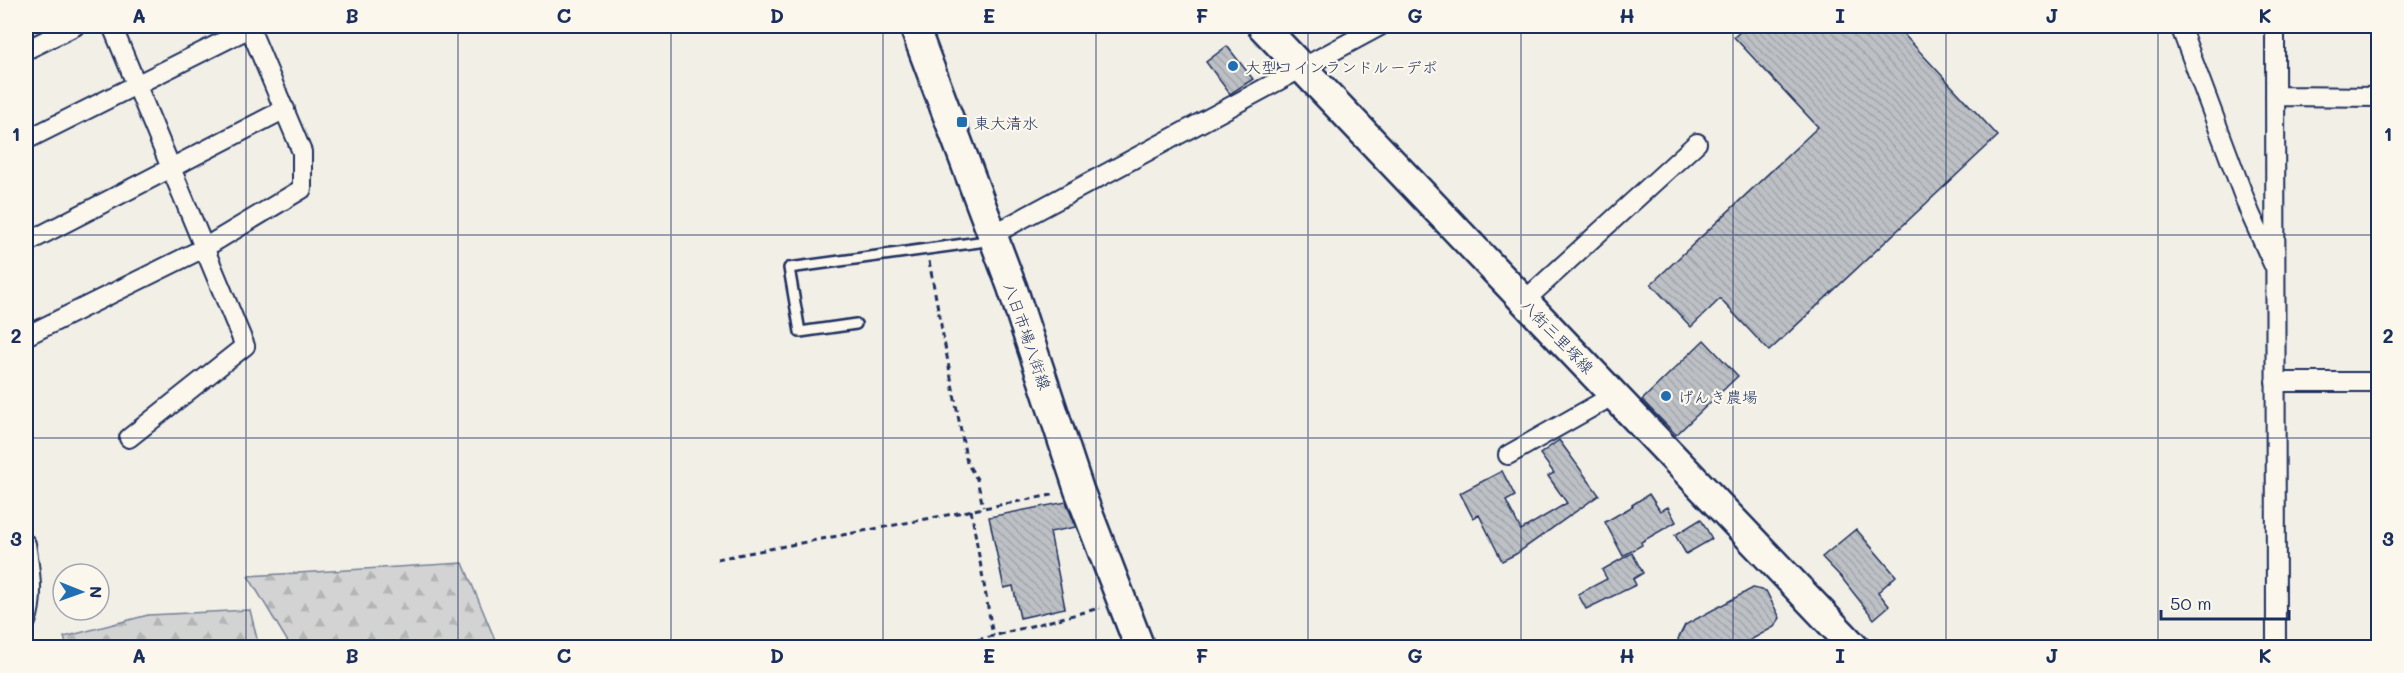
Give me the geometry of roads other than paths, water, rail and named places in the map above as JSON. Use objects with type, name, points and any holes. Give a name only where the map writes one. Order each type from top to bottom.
[{"type":"main road","name":"八日市場八街線","points":[[914,26],[1012,287],[1079,490],[1140,648]]},
{"type":"main road","name":"八街三里塚線","points":[[1262,26],[1614,395],[1847,644]]},
{"type":"street","points":[[26,50],[75,26]]},
{"type":"street","points":[[112,26],[245,346],[129,438]]},
{"type":"street","points":[[992,235],[1380,26]]},
{"type":"street","points":[[2180,26],[2250,213],[2275,271]]},
{"type":"street","points":[[2275,26],[2276,648]]},
{"type":"street","points":[[26,140],[249,27],[302,152],[302,189],[204,248],[26,336]]},
{"type":"street","points":[[2275,96],[2379,96]]},
{"type":"street","points":[[26,243],[285,109]]},
{"type":"street","points":[[1524,300],[1697,143]]},
{"type":"street","points":[[2275,382],[2379,382]]},
{"type":"street","points":[[1508,455],[1614,395]]},
{"type":"street","points":[[26,544],[31,575],[26,622]]},
{"type":"lane","points":[[856,324],[800,332],[789,268],[979,242],[992,235]]},
{"type":"place","name":"大型コインランドルーデポ","points":[[1233,66]]},
{"type":"place","name":"東大清水","points":[[962,122]]},
{"type":"place","name":"げんき農場","points":[[1666,396]]}]
